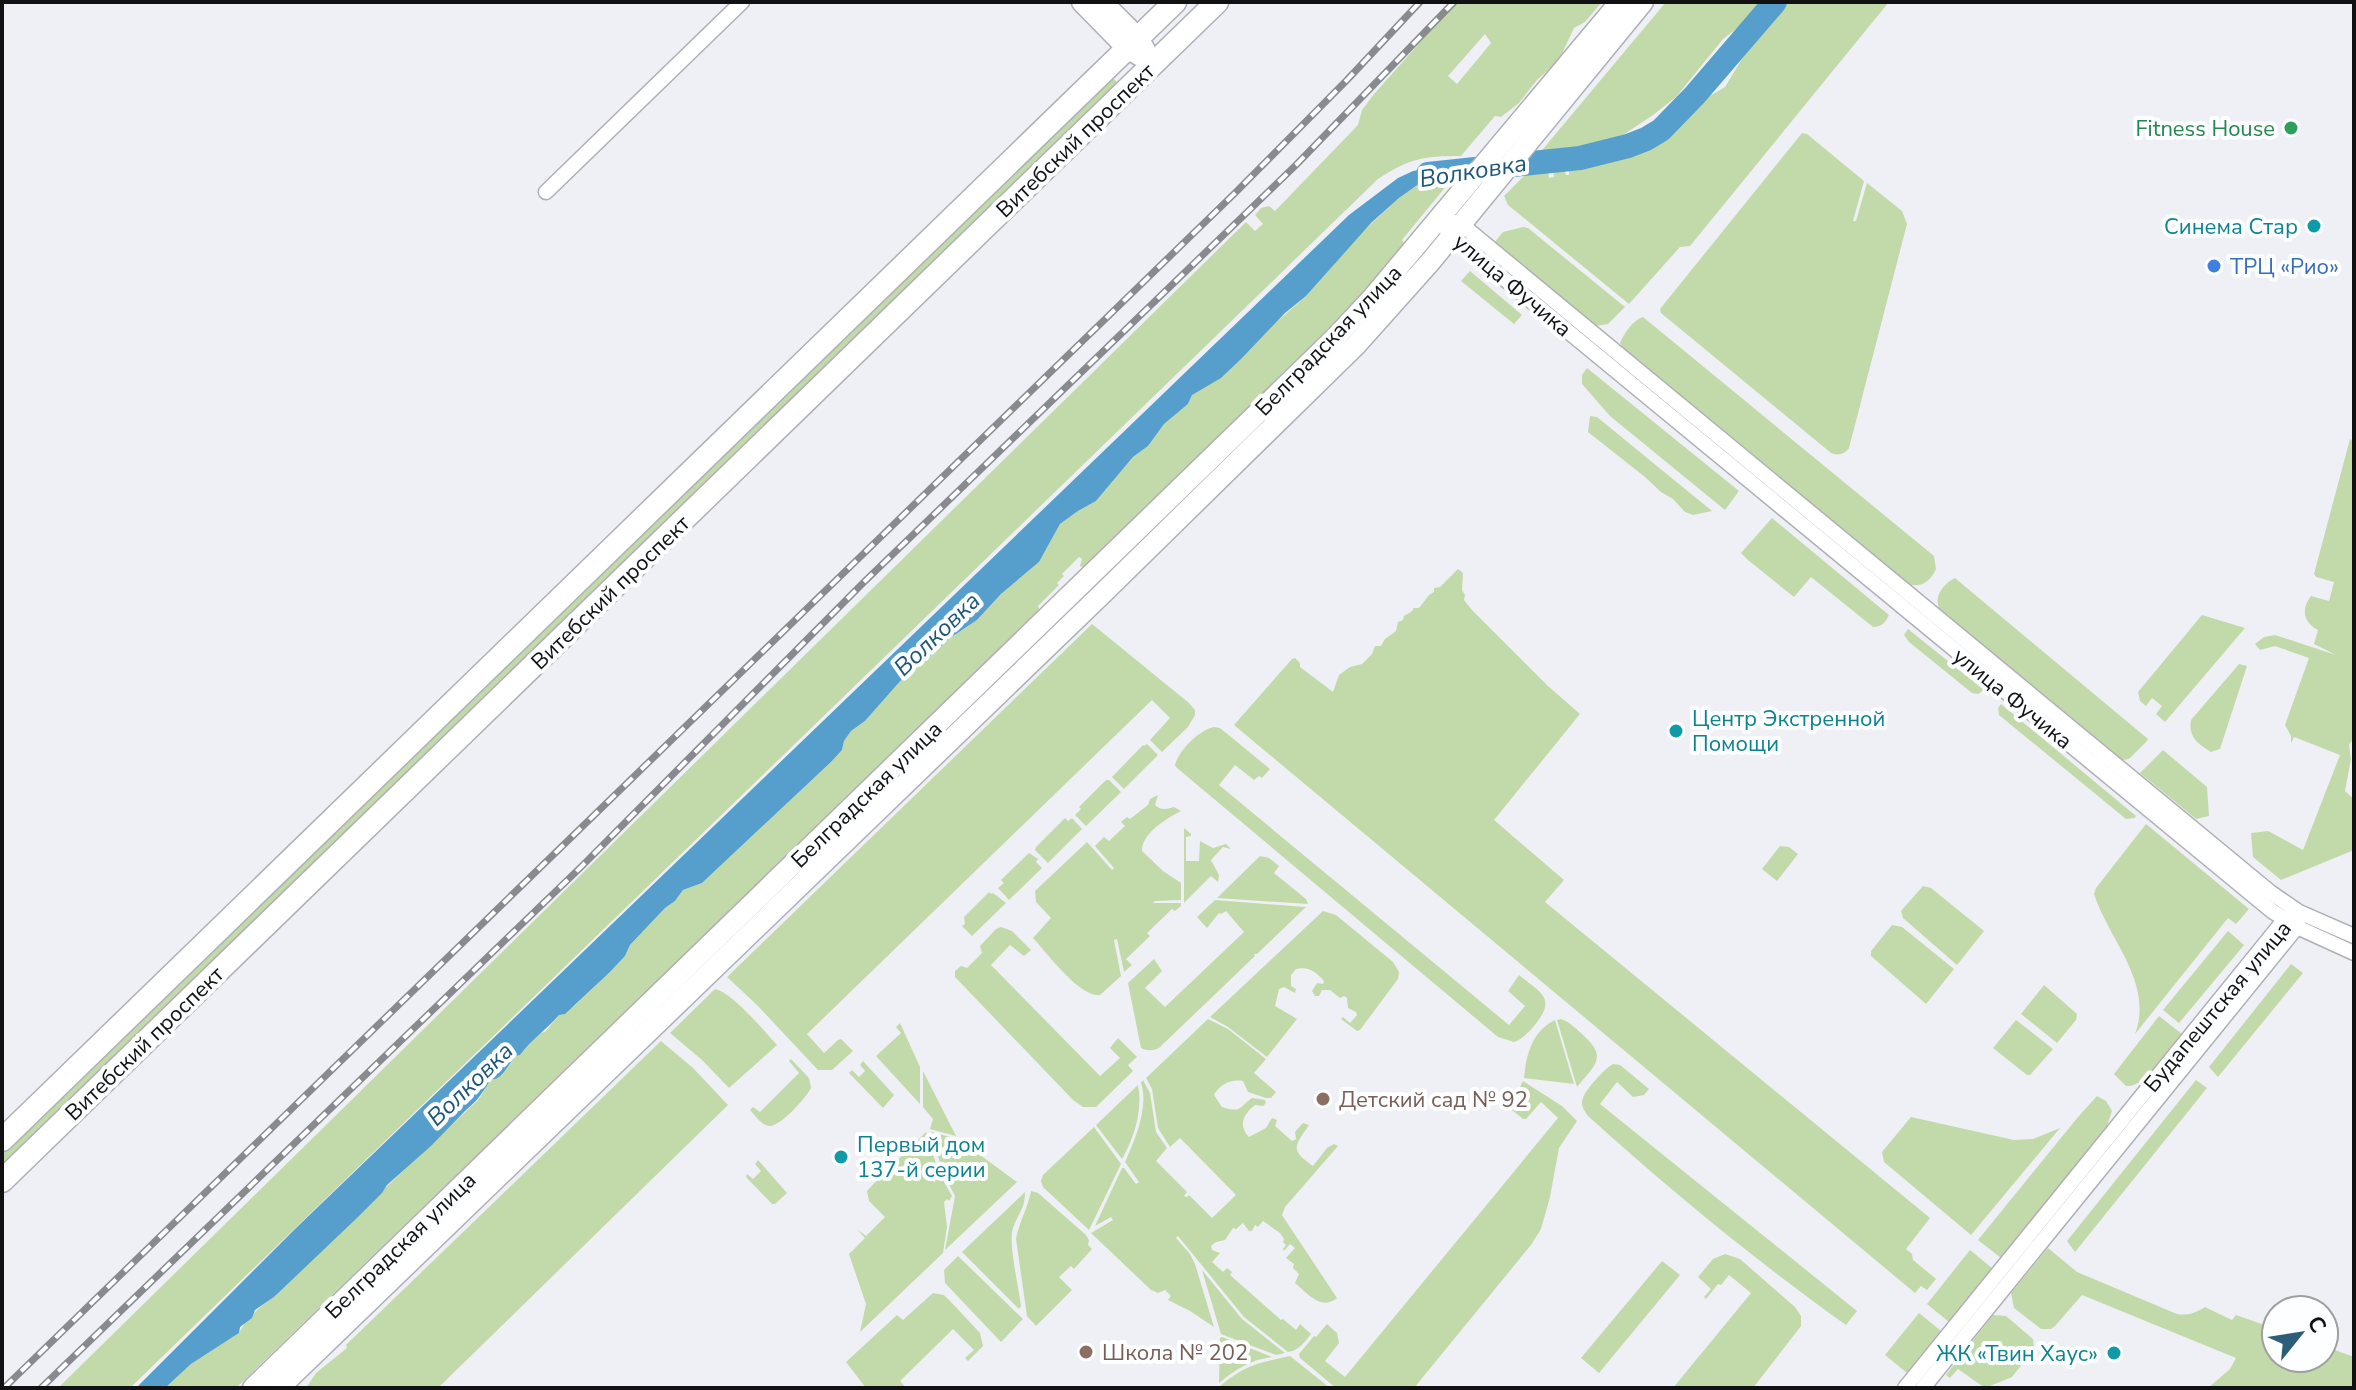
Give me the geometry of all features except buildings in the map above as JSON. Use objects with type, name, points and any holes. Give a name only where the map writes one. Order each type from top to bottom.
[{"type":"main road","name":"Витебский проспект","points":[[2,1140],[1175,2]]},
{"type":"main road","name":"Витебский проспект","points":[[2,1181],[1217,2]]},
{"type":"street","points":[[546,192],[742,2]]},
{"type":"street","points":[[1082,2],[1154,64]]},
{"type":"street","points":[[1102,2],[1132,43]]},
{"type":"street","name":"Белградская улица","points":[[1450,226],[1466,188],[1620,2]]},
{"type":"street","name":"Белградская улица","points":[[264,1386],[1302,371],[1374,296],[1491,188],[1643,2]]},
{"type":"street","name":"улица Фучика","points":[[1450,226],[2270,892],[2294,919],[2354,953]]},
{"type":"street","name":"улица Фучика","points":[[2294,919],[2354,936]]},
{"type":"street","name":"Будапештская улица","points":[[1905,1388],[2294,919]]},
{"type":"street","name":"Будапештская улица","points":[[1923,1388],[2294,919]]},
{"type":"green space","points":[[1456,2],[1602,2],[1585,22],[1574,28],[1559,60],[1537,80],[1519,103],[1501,117],[1495,116],[1461,156],[1418,160],[1378,179],[130,1388],[58,1388],[1246,222],[1255,231],[1263,224],[1255,215],[1261,208],[1269,206],[1275,211],[1358,125],[1362,110]],"holes":[[[1485,34],[1491,43],[1457,84],[1448,76]]]},
{"type":"green space","points":[[1666,2],[1760,2],[1750,18],[1723,39],[1676,97],[1653,115],[1623,135],[1592,147],[1538,155]]},
{"type":"green space","points":[[1787,2],[1889,2],[1690,246],[1680,247],[1629,304],[1508,205],[1504,196],[1528,172],[1548,170],[1549,178],[1554,177],[1553,169],[1564,168],[1566,175],[1569,175],[1569,168],[1618,160],[1665,135],[1696,104],[1725,87],[1748,49]]},
{"type":"green space","points":[[1113,78],[1118,83],[2,1165],[2,1155]]},
{"type":"green space","points":[[1802,133],[1864,181],[1853,221],[1856,221],[1867,183],[1902,211],[1907,224],[1849,448],[1839,454],[1831,453],[1661,313],[1660,309]]},
{"type":"green space","points":[[1452,179],[1402,240],[1405,244],[1330,329],[1084,568],[1080,566],[1082,559],[1079,557],[1062,574],[1064,576],[1057,583],[1059,585],[1038,606],[1040,611],[236,1388],[165,1388],[191,1364],[239,1333],[254,1313],[477,1101],[489,1083],[502,1075],[539,1033],[545,1032],[560,1014],[574,1006],[610,972],[625,956],[630,945],[683,890],[702,883],[831,762],[842,750],[851,731],[865,721],[910,670],[977,620],[1001,594],[1039,562],[1060,524],[1096,501],[1133,457],[1148,446],[1164,424],[1188,404],[1192,395],[1306,296],[1360,234],[1399,198],[1423,181]]},
{"type":"green space","points":[[1523,227],[1625,307],[1608,324],[1596,326],[1494,243],[1503,232]]},
{"type":"green space","points":[[1470,271],[1522,315],[1514,324],[1461,281]]},
{"type":"green space","points":[[1643,317],[1934,556],[1936,569],[1929,579],[1923,584],[1911,585],[1623,348],[1620,343],[1626,331]]},
{"type":"green space","points":[[1587,368],[1739,491],[1725,510],[1610,416],[1582,384],[1582,375]]},
{"type":"green space","points":[[1590,416],[1597,417],[1712,511],[1693,515],[1685,512],[1588,432]]},
{"type":"green space","points":[[2350,439],[2354,442],[2354,737],[2349,745],[2351,759],[2345,791],[2354,799],[2354,850],[2281,880],[2253,857],[2251,833],[2268,831],[2303,850],[2340,755],[2294,737],[2291,743],[2285,725],[2309,658],[2275,646],[2260,650],[2255,644],[2264,637],[2275,635],[2336,655],[2314,644],[2318,630],[2309,623],[2305,610],[2311,596],[2329,601],[2334,582],[2314,574]]},
{"type":"green space","points":[[1772,518],[1889,615],[1885,622],[1873,627],[1811,577],[1794,597],[1748,560],[1741,553]]},
{"type":"green space","points":[[1458,569],[1463,573],[1464,600],[1472,610],[1580,714],[1494,820],[1564,880],[1545,902],[1930,1218],[1906,1249],[1913,1260],[1936,1279],[1927,1290],[1921,1286],[1915,1293],[1234,725],[1295,658],[1300,667],[1333,692],[1339,675],[1350,667],[1362,664],[1375,646],[1381,646],[1396,631],[1398,622],[1404,616],[1419,608],[1434,588],[1440,587]]},
{"type":"green space","points":[[1955,578],[2147,741],[2129,759],[2123,760],[1939,608],[1941,591]]},
{"type":"green space","points":[[2202,615],[2245,628],[2165,722],[2156,714],[2162,706],[2152,698],[2146,706],[2140,701],[2138,692]]},
{"type":"green space","points":[[1092,624],[1189,703],[1195,715],[1188,727],[1162,752],[1150,740],[1170,718],[1152,700],[807,1034],[824,1053],[841,1039],[853,1051],[832,1070],[818,1070],[727,977]]},
{"type":"green space","points":[[1908,629],[1984,690],[1978,694],[1972,693],[1909,642],[1904,635]]},
{"type":"green space","points":[[2239,664],[2247,666],[2220,749],[2211,752],[2195,739],[2191,720]]},
{"type":"green space","points":[[2001,704],[2135,818],[2126,819],[1999,715]]},
{"type":"green space","points":[[1214,727],[1220,728],[1270,769],[1262,778],[1259,776],[1254,780],[1235,765],[1219,785],[1509,1025],[1525,1006],[1508,991],[1519,975],[1544,997],[1545,1009],[1529,1031],[1514,1042],[1498,1037],[1177,768],[1177,759],[1185,747],[1196,736]]},
{"type":"green space","points":[[1147,744],[1158,755],[1124,789],[1112,777]]},
{"type":"green space","points":[[2163,750],[2207,787],[2209,816],[2196,819],[2140,773]]},
{"type":"green space","points":[[1106,780],[1121,792],[1086,826],[1075,815]]},
{"type":"green space","points":[[1158,795],[1157,807],[1174,807],[1181,811],[1150,833],[1142,851],[1181,883],[1181,900],[1153,903],[1181,903],[1181,906],[1175,911],[1172,909],[1147,933],[1150,936],[1126,959],[1132,965],[1124,972],[1117,939],[1114,940],[1121,976],[1100,995],[1092,994],[1074,982],[1033,938],[1051,918],[1036,902],[1035,891],[1087,842],[1112,870],[1114,868],[1095,846],[1104,837],[1109,841],[1125,826],[1121,822],[1127,817],[1130,819]]},
{"type":"green space","points":[[1065,818],[1068,821],[1072,818],[1082,829],[1048,863],[1035,850],[1036,847]]},
{"type":"green space","points":[[2146,824],[2249,909],[2236,924],[2228,918],[2135,1034],[2139,997],[2134,979],[2094,894]]},
{"type":"green space","points":[[1184,828],[1191,834],[1186,837],[1186,861],[1199,861],[1200,841],[1213,848],[1226,844],[1231,849],[1223,847],[1211,860],[1219,875],[1218,882],[1211,876],[1184,903]]},
{"type":"green space","points":[[1780,846],[1789,847],[1798,854],[1777,881],[1762,869]]},
{"type":"green space","points":[[1029,853],[1038,859],[1036,862],[1042,868],[1009,900],[998,888],[1004,883],[1001,880]]},
{"type":"green space","points":[[1260,856],[1269,858],[1279,866],[1274,873],[1308,904],[1217,898]]},
{"type":"green space","points":[[1923,886],[1931,888],[1984,931],[1957,965],[1903,918],[1901,911]]},
{"type":"green space","points":[[989,892],[1006,903],[972,936],[962,926],[965,924],[964,917]]},
{"type":"green space","points":[[1215,900],[1306,907],[1159,1048],[1141,1048],[1128,983],[1154,959],[1162,971],[1145,988],[1165,1007],[1244,932],[1226,911],[1219,913],[1207,928],[1197,917]]},
{"type":"green space","points":[[1323,911],[1336,915],[1393,962],[1399,972],[1398,979],[1357,1031],[1341,1019],[1343,1017],[1350,1023],[1357,1015],[1348,1008],[1347,998],[1340,998],[1330,990],[1322,990],[1319,996],[1315,996],[1312,991],[1317,983],[1323,984],[1324,981],[1312,970],[1296,969],[1291,975],[1295,993],[1284,987],[1279,989],[1275,1006],[1297,1019],[1267,1057],[1210,1017]]},
{"type":"green space","points":[[1892,925],[1902,927],[1954,969],[1926,1004],[1871,956],[1871,951]]},
{"type":"green space","points":[[1001,927],[1012,931],[1031,950],[1024,956],[1010,945],[991,965],[1100,1076],[1120,1058],[1110,1048],[1118,1038],[1137,1057],[1128,1065],[1133,1071],[1096,1107],[1083,1107],[1073,1100],[955,977],[955,971],[961,966],[967,968],[982,953],[980,946]]},
{"type":"green space","points":[[2228,931],[2244,945],[2179,1023],[2163,1010]]},
{"type":"green space","points":[[2291,964],[2303,973],[2218,1077],[2209,1067]]},
{"type":"green space","points":[[2044,985],[2077,1014],[2076,1020],[2057,1043],[2021,1014]]},
{"type":"green space","points":[[715,989],[739,1005],[777,1045],[729,1088],[670,1033]]},
{"type":"green space","points":[[2159,1016],[2182,1034],[2149,1074],[2134,1085],[2126,1086],[2114,1074]]},
{"type":"green space","points":[[1208,1019],[1228,1029],[1266,1059],[1254,1073],[1276,1092],[1271,1098],[1248,1092],[1243,1081],[1223,1085],[1214,1095],[1222,1107],[1233,1110],[1252,1098],[1265,1100],[1263,1106],[1255,1105],[1245,1116],[1243,1124],[1249,1137],[1266,1128],[1272,1118],[1277,1120],[1275,1126],[1292,1141],[1303,1123],[1309,1125],[1297,1148],[1313,1166],[1327,1148],[1334,1144],[1338,1146],[1285,1207],[1282,1215],[1337,1298],[1331,1302],[1320,1302],[1295,1283],[1299,1274],[1293,1268],[1294,1264],[1286,1258],[1295,1248],[1290,1244],[1284,1251],[1286,1245],[1280,1233],[1263,1221],[1258,1227],[1255,1225],[1252,1231],[1243,1223],[1233,1228],[1225,1240],[1211,1246],[1212,1250],[1220,1253],[1212,1262],[1223,1272],[1227,1268],[1232,1272],[1230,1275],[1281,1320],[1296,1330],[1300,1324],[1311,1334],[1301,1346],[1288,1352],[1244,1317],[1178,1236],[1176,1238],[1195,1264],[1214,1327],[1168,1300],[1171,1296],[1165,1290],[1158,1293],[1151,1290],[1091,1233],[1113,1220],[1111,1217],[1095,1226],[1122,1168],[1136,1184],[1139,1182],[1125,1162],[1140,1123],[1143,1080],[1150,1093],[1156,1132],[1167,1148],[1156,1161],[1187,1192],[1184,1196],[1189,1195],[1212,1218],[1236,1195],[1180,1138],[1170,1147],[1158,1128],[1152,1089],[1146,1078]]},
{"type":"green space","points":[[1561,1019],[1590,1042],[1597,1055],[1594,1066],[1577,1087],[1557,1020]]},
{"type":"green space","points":[[1555,1020],[1574,1084],[1524,1078],[1532,1044],[1541,1030]]},
{"type":"green space","points":[[2016,1020],[2053,1049],[2030,1075],[1993,1048]]},
{"type":"green space","points":[[900,1023],[920,1067],[920,1104],[876,1056],[901,1033],[896,1027]]},
{"type":"green space","points":[[661,1041],[693,1068],[728,1105],[438,1388],[306,1388],[316,1373],[347,1348],[346,1345]]},
{"type":"green space","points":[[791,1059],[809,1078],[811,1088],[786,1117],[774,1125],[766,1125],[750,1110],[753,1107],[760,1112],[799,1073],[789,1061]]},
{"type":"green space","points":[[863,1061],[894,1095],[883,1108],[849,1073],[852,1070],[859,1077],[865,1071],[860,1065]]},
{"type":"green space","points":[[1613,1064],[1620,1065],[1649,1089],[1644,1095],[1633,1097],[1617,1082],[1600,1104],[1857,1311],[1846,1325],[1714,1224],[1588,1116],[1582,1105],[1585,1094]]},
{"type":"green space","points":[[923,1071],[956,1136],[930,1129],[933,1119],[923,1107]]},
{"type":"green space","points":[[2196,1080],[2207,1088],[2075,1252],[2067,1241]]},
{"type":"green space","points":[[1523,1081],[1562,1106],[1577,1121],[1559,1148],[1541,1229],[1414,1388],[1336,1388],[1299,1354],[1327,1324],[1337,1333],[1339,1343],[1325,1361],[1345,1377],[1558,1118],[1541,1102],[1526,1119],[1507,1106]]},
{"type":"green space","points":[[1138,1085],[1136,1124],[1122,1159],[1096,1125]]},
{"type":"green space","points":[[2097,1096],[2106,1101],[2112,1111],[2107,1126],[2001,1258],[1978,1240]]},
{"type":"green space","points":[[1911,1117],[2014,1140],[2033,1139],[2060,1128],[1971,1235],[1884,1162],[1882,1152]]},
{"type":"green space","points":[[1094,1127],[1121,1164],[1089,1230],[1043,1187],[1041,1181],[1043,1175]]},
{"type":"green space","points":[[926,1132],[936,1164],[933,1181],[938,1171],[952,1196],[944,1202],[947,1227],[943,1253],[860,1332],[866,1304],[849,1254],[865,1238],[857,1229],[866,1236],[885,1217],[869,1201],[867,1191],[879,1178],[878,1174],[881,1176]]},
{"type":"green space","points":[[931,1132],[958,1139],[1017,1182],[945,1250],[955,1196],[943,1173]]},
{"type":"green space","points":[[758,1160],[787,1193],[775,1204],[746,1177],[747,1174],[753,1179],[761,1171],[755,1164]]},
{"type":"green space","points":[[1031,1191],[1038,1193],[1086,1235],[1092,1249],[1074,1269],[1071,1266],[1059,1277],[1072,1290],[1036,1326],[1027,1316],[1016,1239]]},
{"type":"green space","points":[[1025,1192],[1023,1207],[1012,1235],[1019,1309],[962,1252]]},
{"type":"green space","points":[[2048,1248],[2077,1272],[2177,1314],[2191,1314],[2205,1307],[2232,1320],[2236,1315],[2260,1323],[2260,1374],[2340,1374],[2340,1352],[2354,1357],[2354,1388],[2208,1388],[2230,1369],[2236,1358],[2082,1295],[2055,1326],[2041,1329],[2014,1308],[2011,1293]]},
{"type":"green space","points":[[1970,1250],[1992,1268],[1949,1322],[1927,1304]]},
{"type":"green space","points":[[1725,1254],[1740,1259],[1795,1307],[1801,1316],[1801,1326],[1753,1388],[1673,1388],[1751,1293],[1729,1275],[1706,1299],[1704,1297],[1711,1289],[1698,1277],[1713,1259]]},
{"type":"green space","points":[[958,1256],[1023,1319],[1001,1342],[945,1283],[944,1270]]},
{"type":"green space","points":[[1662,1261],[1680,1275],[1599,1373],[1581,1358]]},
{"type":"green space","points":[[1202,1270],[1242,1319],[1285,1353],[1276,1355],[1221,1334]]},
{"type":"green space","points":[[933,1293],[944,1295],[950,1301],[980,1333],[983,1346],[968,1361],[965,1358],[974,1350],[953,1329],[900,1381],[906,1388],[866,1388],[846,1362],[897,1315],[903,1320]]},
{"type":"green space","points":[[1919,1313],[1941,1331],[1907,1373],[1885,1355]]},
{"type":"green space","points":[[1993,1315],[2006,1316],[2033,1339],[2034,1349],[2012,1377],[1985,1388],[1958,1369],[1950,1378],[1946,1375]]},
{"type":"green space","points":[[1220,1338],[1272,1357],[1244,1366],[1219,1383]]},
{"type":"green space","name":"Школа № 202","points":[[1290,1356],[1330,1388],[1218,1388],[1252,1366]]},
{"type":"water","name":"Волковка","points":[[1461,164],[1452,179],[1423,181],[1371,223],[1306,296],[1285,313],[1242,358],[1221,378],[1192,395],[1188,404],[1164,424],[1148,446],[1133,457],[1096,501],[1060,524],[1039,562],[1001,594],[977,620],[910,670],[865,721],[851,731],[842,750],[831,762],[702,883],[683,890],[630,945],[625,956],[610,972],[565,1014],[559,1015],[516,1056],[501,1075],[491,1080],[476,1101],[431,1146],[274,1297],[255,1310],[252,1318],[240,1327],[239,1333],[191,1364],[165,1388],[136,1388],[296,1228],[1349,215],[1398,178],[1413,171]]},
{"type":"waterway","name":"Волковка","points":[[1428,174],[1580,158],[1646,139],[1661,130],[1695,95],[1775,2]]},
{"type":"railway","points":[[4,1388],[1234,194],[1420,2]]},
{"type":"railway","points":[[41,1388],[582,866],[863,583],[1296,165],[1454,2]]},
{"type":"place","name":"Fitness House","points":[[2291,128]]},
{"type":"place","name":"Синема Стар","points":[[2314,226]]},
{"type":"place","name":"ТРЦ «Рио»","points":[[2214,266]]},
{"type":"place","name":"Центр Экстренной Помощи","points":[[1676,731]]},
{"type":"place","name":"Детский сад № 92","points":[[1323,1099]]},
{"type":"place","name":"Первый дом 137-й серии","points":[[841,1157]]},
{"type":"place","name":"Школа № 202","points":[[1086,1352]]},
{"type":"place","name":"ЖК «Твин Хаус»","points":[[2114,1353]]}]
